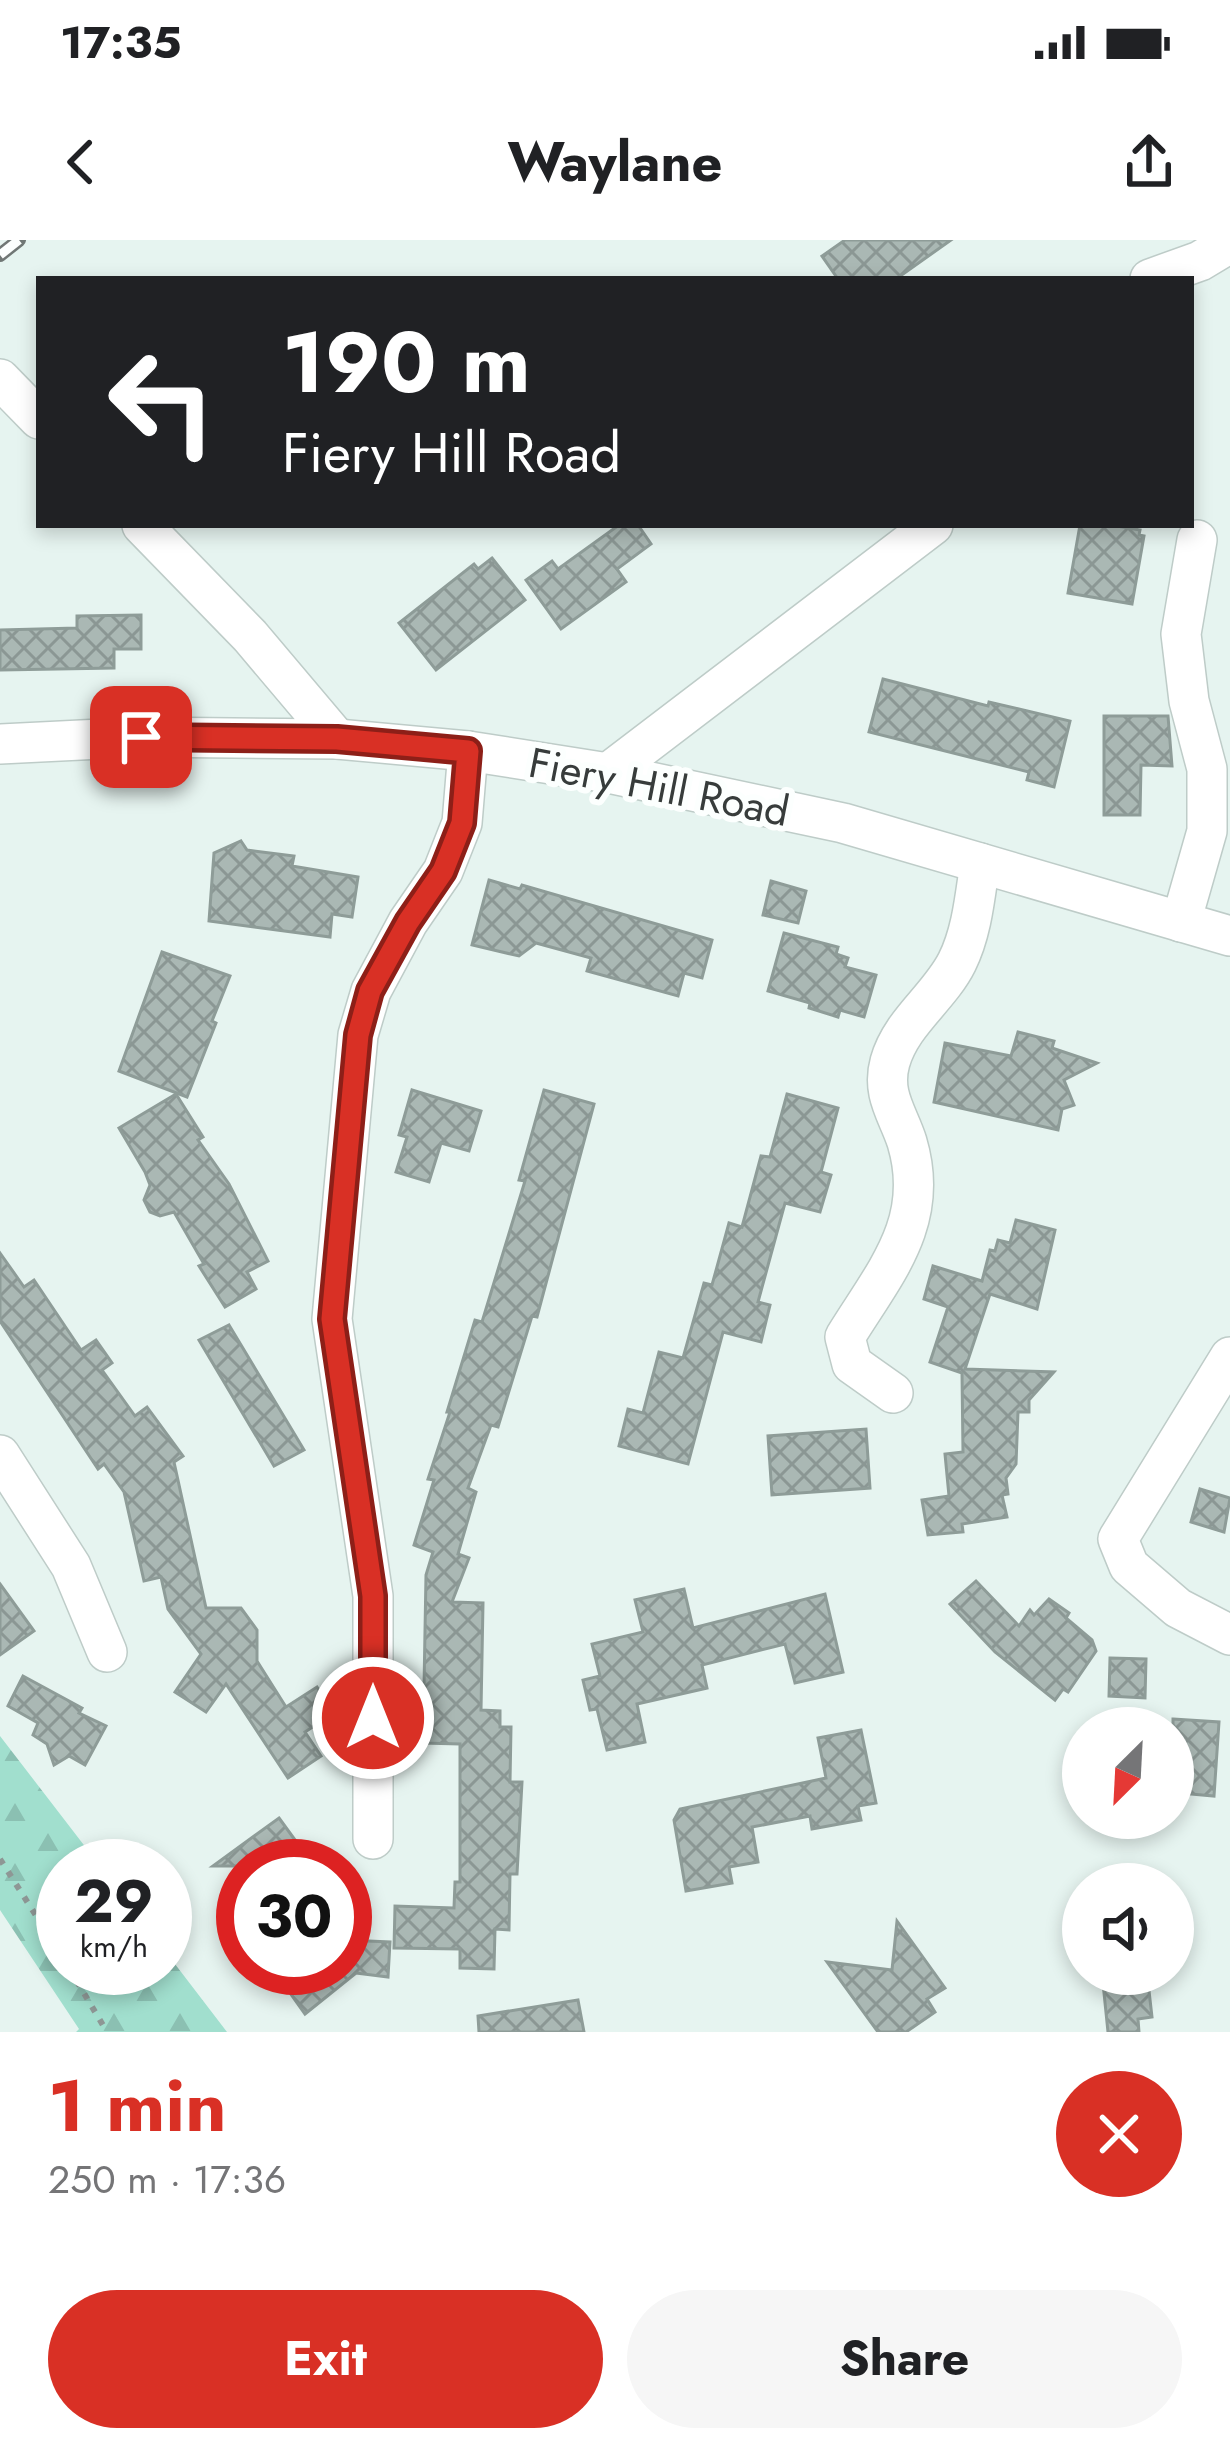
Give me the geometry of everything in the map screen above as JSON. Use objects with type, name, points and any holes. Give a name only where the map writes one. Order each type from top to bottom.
[{"type":"street","points":[[1158,276],[1200,261],[1230,243]]},
{"type":"street","points":[[0,379],[36,416]]},
{"type":"street","points":[[145,528],[250,636],[337,739]]},
{"type":"street","points":[[608,773],[929,528]]},
{"type":"street","points":[[1181,922],[1207,831],[1207,769],[1189,701],[1181,634],[1196,540]]},
{"type":"street","name":"Fiery Hill Road","points":[[0,744],[141,737],[337,739],[468,751],[608,773],[843,823],[1230,936]]},
{"type":"street","points":[[373,1839],[373,1596],[332,1319],[358,1035],[370,991],[443,871],[462,823],[468,751]]},
{"type":"street","points":[[893,1393],[852,1364],[845,1337],[910,1225],[914,1189],[907,1142],[888,1100],[890,1062],[911,1022],[957,964],[970,928],[980,863]]},
{"type":"street","points":[[1230,1357],[1118,1539],[1129,1566],[1178,1608],[1230,1635]]},
{"type":"street","points":[[0,1455],[71,1566],[107,1652]]},
{"type":"path","points":[[0,1859],[36,1916]]},
{"type":"path","points":[[85,1995],[107,2032]]},
{"type":"green space","points":[[0,1736],[79,1839],[36,1839],[36,1964],[0,1910]]},
{"type":"green space","points":[[192,1986],[227,2032],[76,2032],[79,2029],[56,1995],[192,1995]]},
{"type":"building","points":[[845,240],[951,240],[900,276],[836,276],[822,256]]},
{"type":"building","points":[[615,528],[640,528],[651,544],[617,569],[626,582],[561,629],[526,580],[552,561],[558,569]]},
{"type":"building","points":[[1079,528],[1140,530],[1139,535],[1144,536],[1132,604],[1068,593]]},
{"type":"building","points":[[492,558],[525,600],[436,670],[399,623],[474,564],[478,569]]},
{"type":"building","points":[[141,615],[141,649],[114,649],[114,668],[0,670],[0,630],[77,628],[77,616]]},
{"type":"building","points":[[883,679],[1070,721],[1054,787],[1027,780],[1029,772],[869,732]]},
{"type":"building","points":[[1104,716],[1168,716],[1172,766],[1141,765],[1140,815],[1104,815]]},
{"type":"building","points":[[241,841],[247,850],[294,856],[292,866],[358,877],[352,917],[332,914],[330,937],[209,921],[214,853]]},
{"type":"building","points":[[489,880],[520,889],[522,885],[712,940],[702,978],[684,973],[678,996],[587,971],[591,958],[536,943],[519,956],[472,945]]},
{"type":"building","points":[[771,881],[806,891],[798,923],[763,915]]},
{"type":"building","points":[[784,933],[838,947],[836,954],[848,958],[845,967],[876,975],[864,1017],[840,1010],[838,1017],[768,991]]},
{"type":"building","points":[[162,952],[230,976],[187,1097],[119,1071]]},
{"type":"building","points":[[1018,1032],[1054,1041],[1052,1048],[1097,1063],[1064,1080],[1074,1105],[1062,1109],[1058,1130],[934,1102],[945,1043],[1011,1056]]},
{"type":"building","points":[[412,1090],[481,1111],[469,1151],[441,1143],[429,1182],[396,1172],[407,1137],[399,1135]]},
{"type":"building","points":[[544,1090],[594,1104],[537,1317],[532,1316],[498,1427],[491,1425],[468,1488],[476,1492],[458,1554],[469,1558],[452,1602],[483,1603],[481,1710],[500,1711],[500,1727],[511,1727],[510,1782],[522,1782],[517,1874],[510,1874],[509,1930],[495,1929],[494,1969],[460,1968],[460,1949],[394,1948],[395,1906],[454,1908],[455,1882],[460,1882],[460,1744],[423,1743],[426,1575],[433,1552],[414,1545],[434,1480],[428,1479],[475,1320],[482,1322],[525,1181],[519,1180]]},
{"type":"building","points":[[176,1094],[268,1261],[247,1272],[256,1289],[225,1307],[174,1212],[160,1216],[150,1212],[144,1200],[150,1185],[119,1128]]},
{"type":"building","points":[[787,1094],[838,1108],[821,1172],[831,1175],[820,1212],[785,1203],[758,1302],[770,1305],[761,1342],[723,1332],[688,1464],[619,1446],[628,1409],[643,1413],[659,1352],[683,1358],[704,1283],[712,1285],[729,1223],[742,1227],[761,1156],[770,1157]]},
{"type":"building","points":[[1016,1220],[1055,1230],[1037,1309],[990,1294],[965,1369],[1054,1372],[1029,1400],[1029,1412],[1018,1412],[1016,1464],[1006,1478],[1008,1494],[1002,1495],[1007,1517],[962,1524],[963,1532],[928,1535],[922,1500],[949,1496],[945,1454],[963,1452],[962,1373],[930,1362],[948,1307],[924,1299],[933,1266],[982,1281],[990,1250],[995,1251],[998,1240],[1010,1243]]},
{"type":"building","points":[[0,1253],[24,1287],[34,1280],[81,1350],[96,1340],[112,1363],[102,1370],[135,1416],[147,1407],[183,1456],[174,1462],[206,1608],[241,1608],[257,1630],[257,1661],[286,1707],[317,1687],[334,1713],[305,1732],[321,1756],[288,1778],[226,1684],[206,1712],[175,1692],[201,1654],[168,1609],[161,1577],[144,1581],[124,1492],[104,1464],[98,1469],[0,1321]]},
{"type":"building","points":[[229,1325],[304,1450],[274,1466],[199,1340]]},
{"type":"building","points":[[866,1429],[870,1488],[772,1495],[768,1436]]},
{"type":"building","points":[[1200,1489],[1230,1498],[1224,1532],[1191,1522]]},
{"type":"building","points":[[976,1581],[1019,1626],[1030,1610],[1034,1615],[1049,1599],[1069,1613],[1066,1618],[1092,1640],[1096,1651],[1068,1692],[1063,1689],[1055,1700],[995,1652],[950,1604]]},
{"type":"building","points":[[0,1584],[34,1631],[0,1655]]},
{"type":"building","points":[[684,1589],[693,1628],[825,1594],[843,1672],[795,1683],[785,1644],[702,1665],[707,1688],[637,1704],[645,1742],[607,1750],[597,1709],[590,1710],[583,1680],[600,1676],[592,1644],[643,1632],[635,1600]]},
{"type":"building","points":[[1110,1658],[1146,1659],[1145,1698],[1109,1696]]},
{"type":"building","points":[[23,1676],[106,1726],[85,1765],[69,1756],[54,1765],[47,1744],[33,1735],[38,1723],[8,1706]]},
{"type":"building","points":[[1194,1720],[1219,1722],[1214,1796],[1194,1794]]},
{"type":"building","points":[[861,1730],[876,1803],[858,1806],[861,1820],[812,1829],[810,1816],[752,1827],[758,1862],[729,1867],[732,1883],[686,1891],[674,1820],[680,1809],[826,1778],[818,1738]]},
{"type":"building","points":[[279,1818],[294,1839],[250,1839]]},
{"type":"building","points":[[897,1921],[945,1988],[927,1999],[935,2012],[906,2032],[878,2032],[827,1962],[892,1970]]},
{"type":"building","points":[[372,1941],[390,1942],[388,1977],[372,1975]]},
{"type":"building","points":[[292,1995],[329,1995],[305,2014]]},
{"type":"building","points":[[1104,1995],[1149,1995],[1152,2017],[1138,2019],[1139,2032],[1108,2032]]},
{"type":"building","points":[[578,2000],[584,2032],[479,2032],[478,2016]]},
{"type":"railway","points":[[0,255],[19,240]]},
{"type":"route","points":[[141,737],[337,739],[468,751],[462,823],[443,871],[370,991],[358,1035],[332,1319],[373,1596],[373,1718]]}]
